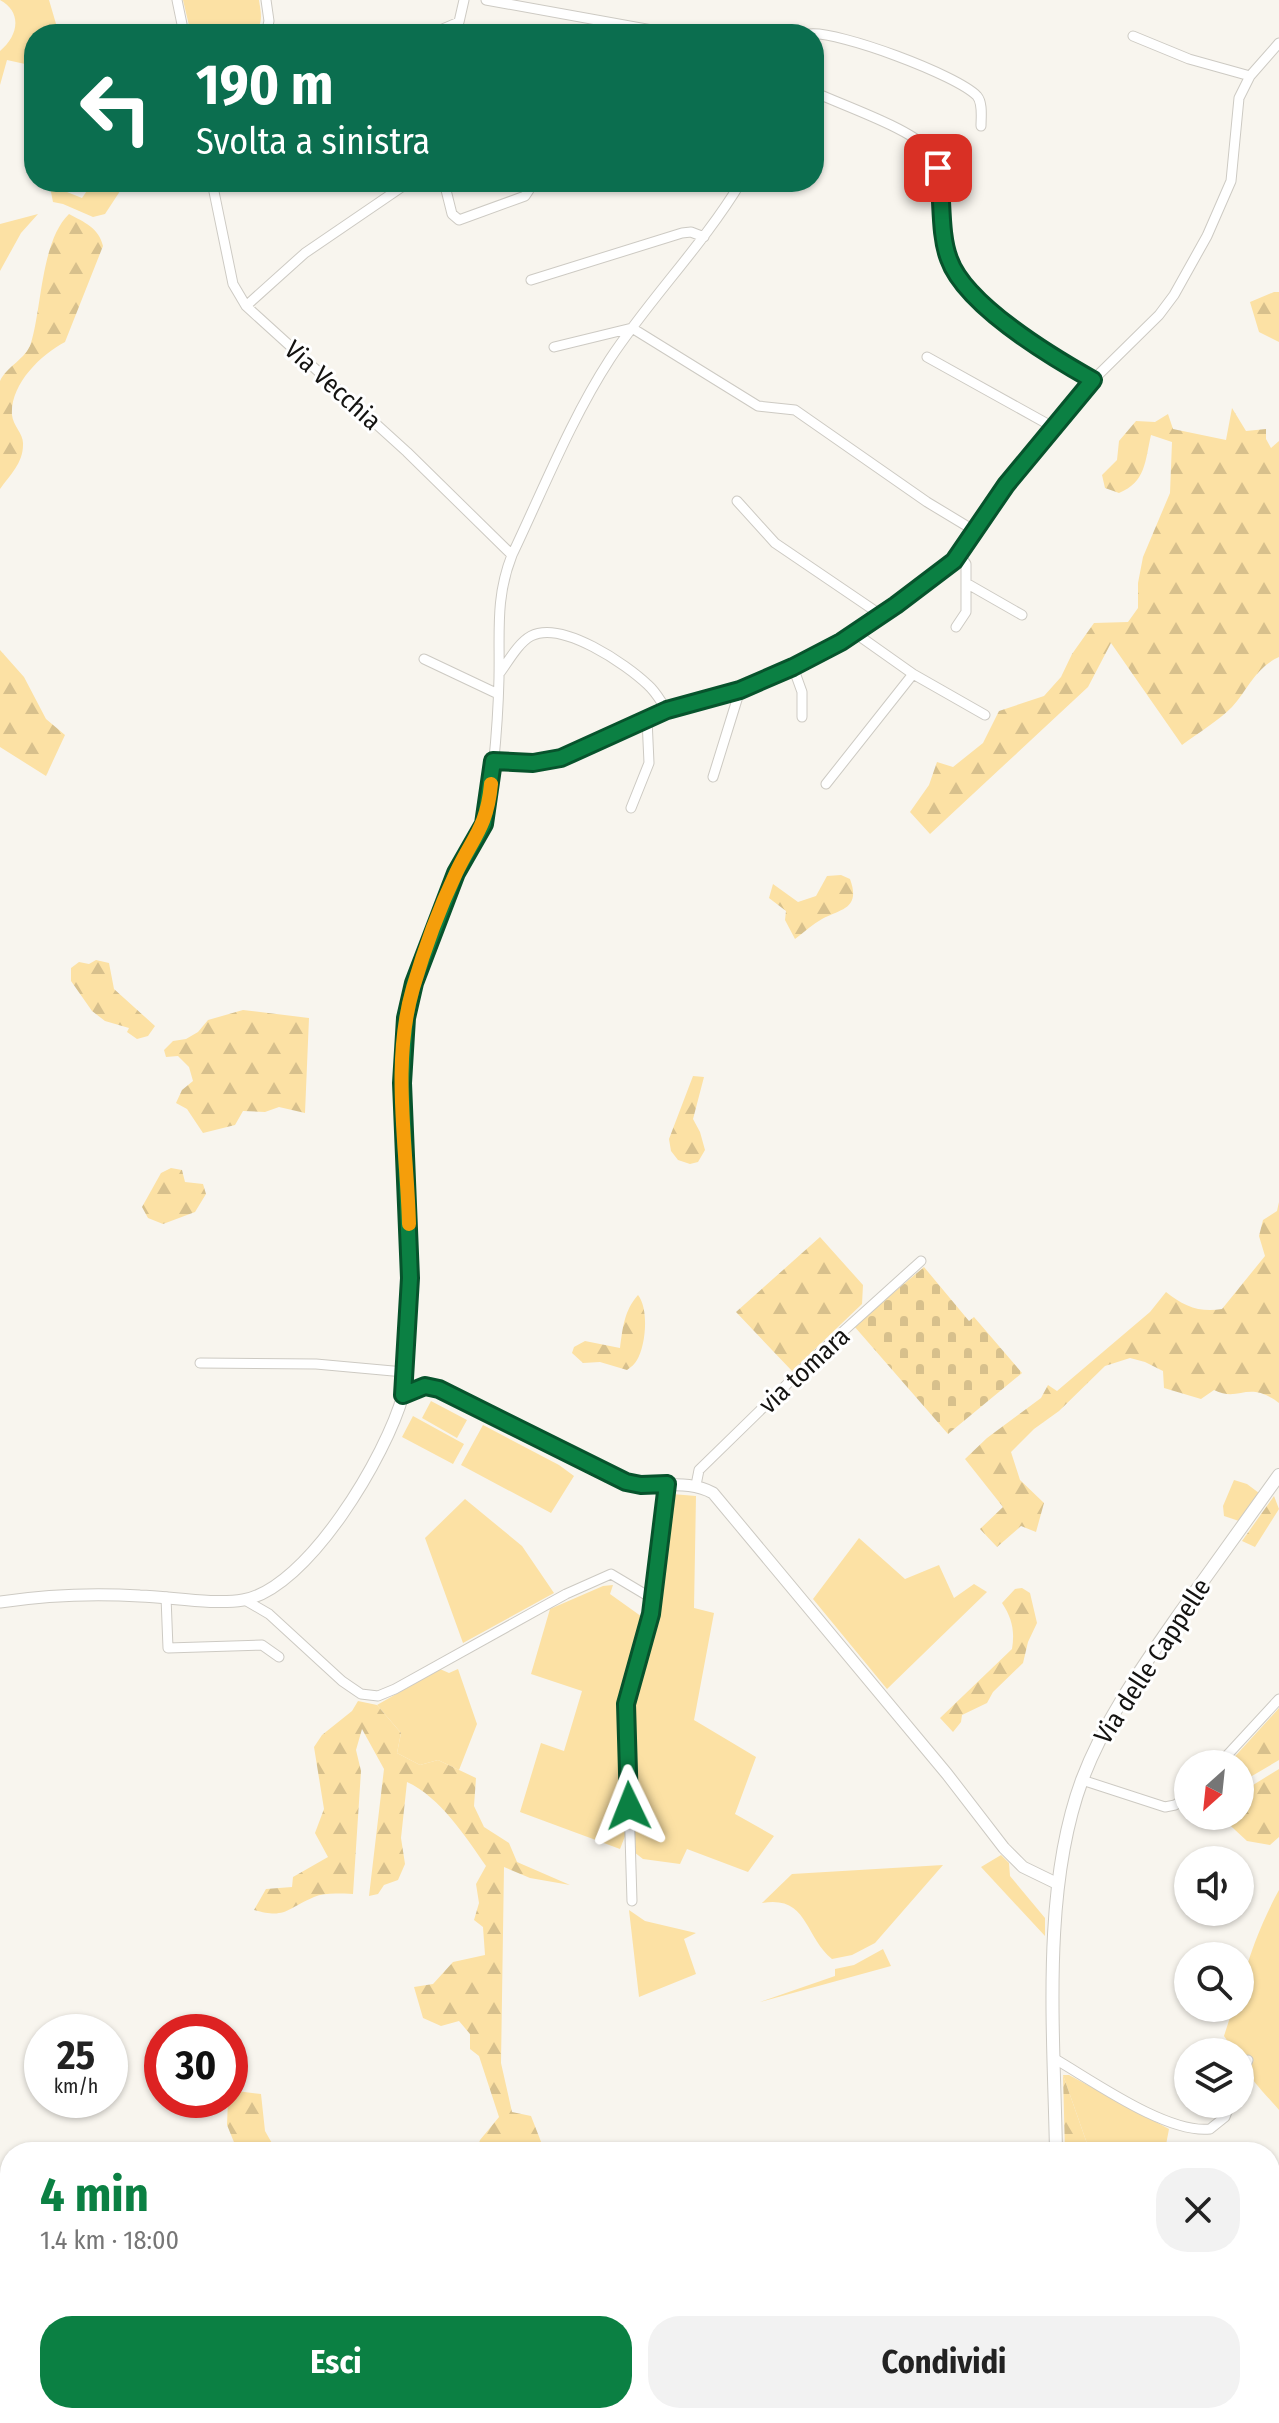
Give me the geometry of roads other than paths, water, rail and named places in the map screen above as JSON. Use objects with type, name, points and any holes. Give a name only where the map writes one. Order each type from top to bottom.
[{"type":"main road","name":"Via delle Cappelle","points":[[1056,2142],[1055,1946],[1058,1884],[1068,1825],[1082,1780],[1099,1741],[1131,1683],[1279,1475]]},
{"type":"street","points":[[177,0],[182,24]]},
{"type":"street","points":[[266,0],[268,24]]},
{"type":"street","points":[[454,24],[459,22],[464,0]]},
{"type":"street","points":[[486,0],[617,24]]},
{"type":"street","points":[[824,34],[869,46],[976,95],[980,102],[981,126]]},
{"type":"street","points":[[1133,36],[1189,59],[1250,76]]},
{"type":"street","points":[[493,763],[550,761],[667,710],[740,690],[793,667],[855,633],[947,567],[1006,485],[1053,427],[1093,380],[1166,307],[1207,236],[1231,181],[1239,98],[1250,76],[1279,43]]},
{"type":"street","points":[[824,97],[897,130],[930,151],[938,168],[946,250],[955,273],[1019,335],[1093,380]]},
{"type":"street","name":"Via Vecchia","points":[[214,192],[233,284],[246,306],[407,452],[512,555]]},
{"type":"street","points":[[246,306],[305,253],[394,192]]},
{"type":"street","points":[[446,192],[452,214],[459,220],[525,196],[528,192]]},
{"type":"street","points":[[245,1600],[282,1581],[317,1547],[371,1468],[403,1395],[410,1278],[402,1083],[406,1018],[414,983],[456,873],[484,824],[493,763],[498,694],[499,602],[512,555],[589,394],[632,328],[704,237],[734,192]]},
{"type":"street","points":[[531,280],[682,233],[691,232],[704,237]]},
{"type":"street","points":[[554,347],[632,328],[758,406],[795,410],[927,502],[975,531]]},
{"type":"street","points":[[927,357],[1053,427]]},
{"type":"street","points":[[737,501],[775,543],[881,615]]},
{"type":"street","points":[[956,627],[966,612],[966,564],[959,554]]},
{"type":"street","points":[[966,583],[1022,615]]},
{"type":"street","points":[[499,674],[532,635],[560,633],[587,643],[642,680],[667,710]]},
{"type":"street","points":[[855,633],[913,674],[985,715]]},
{"type":"street","points":[[424,659],[498,694]]},
{"type":"street","points":[[793,667],[802,692],[802,717]]},
{"type":"street","points":[[826,784],[913,674]]},
{"type":"street","points":[[713,777],[740,690]]},
{"type":"street","points":[[631,808],[649,763],[647,719]]},
{"type":"street","name":"via tomara","points":[[696,1485],[699,1470],[818,1354],[921,1261]]},
{"type":"street","points":[[200,1363],[316,1364],[404,1372]]},
{"type":"street","points":[[403,1395],[425,1386],[439,1389],[626,1482],[696,1485],[713,1493],[938,1763],[1004,1848],[1023,1867],[1058,1884]]},
{"type":"street","points":[[632,1901],[626,1704],[649,1624],[667,1484]]},
{"type":"street","points":[[0,1602],[74,1593],[245,1600],[269,1614],[352,1688],[370,1696],[395,1689],[566,1594],[611,1574],[653,1599]]},
{"type":"street","points":[[166,1597],[168,1648],[262,1645],[279,1657]]},
{"type":"street","points":[[1232,1750],[1279,1699]]},
{"type":"street","points":[[1082,1780],[1165,1807],[1174,1805]]},
{"type":"street","points":[[1055,2059],[1145,2111],[1187,2129],[1210,2129],[1224,2118]]}]
